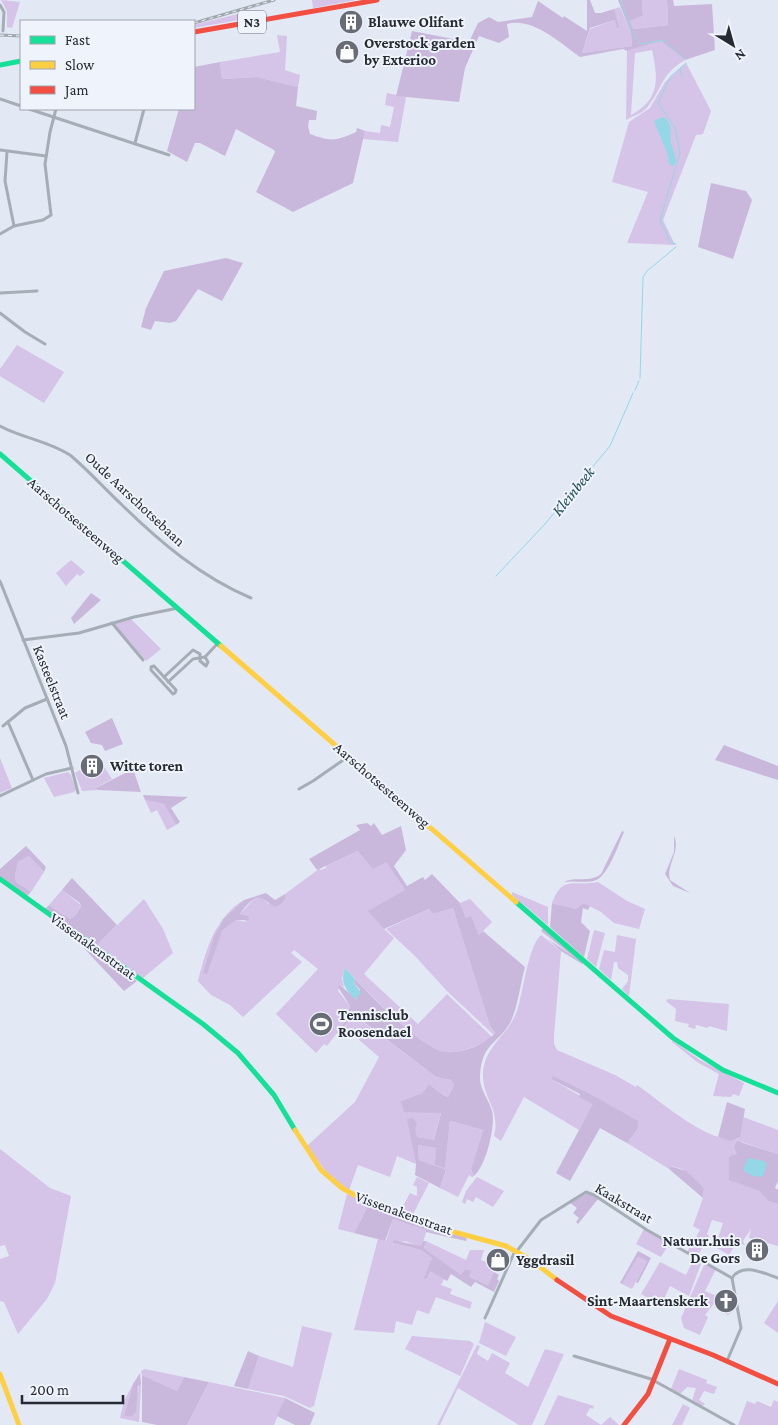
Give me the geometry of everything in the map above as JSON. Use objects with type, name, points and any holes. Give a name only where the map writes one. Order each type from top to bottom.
[{"type":"main road","name":"N3","points":[[195,32],[377,0]]},
{"type":"main road","points":[[0,65],[20,61]]},
{"type":"main road","name":"Aarschotsesteenweg","points":[[0,454],[679,1042],[725,1072],[778,1093]]},
{"type":"main road","name":"Vissenakenstraat","points":[[0,879],[203,1024],[238,1053],[274,1095],[310,1156],[321,1170],[342,1188],[360,1198],[424,1223],[493,1241],[516,1250],[600,1310],[727,1361],[778,1384]]},
{"type":"main road","points":[[624,1425],[644,1401],[655,1381],[670,1339]]},
{"type":"main road","points":[[0,1374],[19,1425]]},
{"type":"street","points":[[0,5],[4,12],[3,32]]},
{"type":"street","points":[[0,99],[20,106]]},
{"type":"street","points":[[32,110],[135,142],[169,155]]},
{"type":"street","points":[[0,234],[14,226],[43,220],[51,215],[46,178],[46,156],[56,110]]},
{"type":"street","points":[[135,142],[144,110]]},
{"type":"street","points":[[0,150],[46,156]]},
{"type":"street","points":[[7,152],[5,181],[14,226]]},
{"type":"street","points":[[0,293],[37,291]]},
{"type":"street","points":[[0,314],[46,344]]},
{"type":"street","name":"Oude Aarschotsebaan","points":[[0,426],[18,435],[61,449],[70,455],[137,520],[185,560],[213,581],[251,598]]},
{"type":"street","name":"Kasteelstraat","points":[[0,581],[47,699],[72,768],[78,793]]},
{"type":"street","points":[[23,640],[79,633],[112,623],[178,608]]},
{"type":"street","points":[[112,623],[143,660]]},
{"type":"street","points":[[168,682],[193,658],[203,657],[218,643]]},
{"type":"street","points":[[164,677],[193,650],[203,657]]},
{"type":"street","points":[[154,666],[168,682],[176,690],[175,693],[173,694],[151,670],[151,667],[154,666]]},
{"type":"street","points":[[3,726],[25,708],[47,699]]},
{"type":"street","points":[[8,722],[32,780]]},
{"type":"street","points":[[298,789],[349,756]]},
{"type":"street","points":[[0,796],[46,774],[72,768]]},
{"type":"street","name":"Kaakstraat","points":[[516,1250],[541,1220],[586,1192],[594,1195],[647,1230],[732,1278]]},
{"type":"street","points":[[486,1318],[516,1250]]},
{"type":"street","points":[[727,1361],[741,1328],[732,1278],[738,1270],[744,1269],[778,1278]]},
{"type":"street","points":[[574,1356],[655,1381],[734,1425]]},
{"type":"shaded area","points":[[1,0],[20,2],[12,28],[7,27],[7,11]]},
{"type":"shaded area","points":[[312,0],[356,0],[313,8]]},
{"type":"shaded area","points":[[587,0],[590,0],[595,13],[614,9],[619,27],[617,28],[615,20],[590,28],[582,53],[632,46],[631,33],[618,0],[642,0],[643,16],[630,21],[633,29],[668,25],[667,0],[673,0],[674,6],[712,4],[715,50],[685,60],[661,41],[627,51],[623,49],[580,57],[536,28],[527,24],[507,24],[509,37],[499,43],[479,36],[465,68],[459,102],[396,96],[412,31],[469,42],[478,23],[489,17],[498,22],[532,17],[538,1],[587,31]]},
{"type":"shaded area","points":[[642,0],[667,0],[668,25],[632,29],[630,21],[643,16]]},
{"type":"shaded area","points":[[620,7],[631,33],[632,46],[582,53],[590,29],[615,20],[614,9]]},
{"type":"shaded area","points":[[254,10],[255,17],[195,28],[195,25]]},
{"type":"shaded area","points":[[277,35],[287,36],[285,70],[300,75],[298,87],[257,77],[222,79],[220,62],[280,52]]},
{"type":"shaded area","points":[[661,41],[685,60],[667,75],[647,108],[626,120],[627,51]],"holes":[[[652,50],[656,79],[655,87],[648,102],[631,115],[635,53]]]},
{"type":"shaded area","points":[[220,62],[222,79],[257,77],[298,87],[296,106],[317,111],[316,120],[309,120],[310,134],[334,139],[356,132],[357,128],[365,131],[353,183],[293,212],[256,192],[275,152],[274,150],[236,129],[225,156],[200,143],[195,143],[187,162],[167,151],[179,110],[195,110],[195,67]]},
{"type":"shaded area","points":[[686,63],[711,111],[703,134],[696,135],[663,220],[675,245],[627,243],[648,192],[612,182],[629,122],[650,108],[665,82]]},
{"type":"shaded area","points":[[387,93],[406,97],[398,142],[363,139],[365,131],[380,133],[381,125],[390,127],[394,107],[385,105]]},
{"type":"shaded area","points":[[711,183],[746,191],[752,200],[733,259],[698,247]]},
{"type":"shaded area","points":[[226,258],[243,263],[222,301],[198,289],[176,321],[170,323],[155,321],[151,330],[141,327],[146,308],[164,271]]},
{"type":"shaded area","points":[[17,345],[64,372],[44,403],[0,376],[0,369]]},
{"type":"shaded area","points":[[71,560],[85,572],[80,576],[77,574],[66,586],[56,573]]},
{"type":"shaded area","points":[[91,593],[101,600],[74,624],[71,618]]},
{"type":"shaded area","points":[[131,619],[161,649],[146,661],[114,624]]},
{"type":"shaded area","points":[[112,718],[123,744],[105,751],[102,745],[91,743],[85,732]]},
{"type":"shaded area","points":[[724,745],[778,766],[778,780],[715,760]]},
{"type":"shaded area","points":[[0,758],[12,788],[0,793]]},
{"type":"shaded area","points":[[102,764],[112,779],[97,787],[98,790],[82,791],[75,773],[80,770],[85,775]]},
{"type":"shaded area","points":[[133,769],[141,792],[98,790],[96,788]]},
{"type":"shaded area","points":[[68,772],[71,775],[76,790],[54,797],[44,778]]},
{"type":"shaded area","points":[[143,795],[188,797],[171,808],[180,822],[176,825],[164,804],[145,800]]},
{"type":"shaded area","points":[[145,800],[164,804],[176,825],[167,830],[157,810],[151,813]]},
{"type":"shaded area","points":[[367,823],[371,826],[374,823],[382,835],[401,826],[406,850],[394,866],[407,886],[423,877],[425,880],[432,874],[460,903],[466,918],[471,916],[479,935],[483,931],[525,967],[513,1017],[505,1030],[487,1050],[481,1064],[480,1080],[492,1111],[493,1126],[486,1155],[478,1171],[474,1176],[471,1169],[483,1130],[450,1121],[445,1168],[435,1165],[436,1148],[418,1145],[419,1160],[446,1170],[440,1188],[415,1175],[416,1164],[407,1119],[413,1118],[417,1123],[415,1129],[417,1137],[434,1140],[441,1113],[404,1112],[401,1101],[422,1093],[429,1084],[448,1097],[454,1085],[451,1080],[436,1077],[353,1014],[339,1034],[336,1033],[345,1022],[350,1006],[338,987],[340,985],[356,999],[360,990],[354,983],[355,979],[406,1028],[428,1045],[438,1050],[452,1052],[468,1049],[484,1042],[495,1033],[490,1026],[453,908],[433,914],[429,909],[384,929],[368,911],[405,890],[386,862],[373,869],[358,851],[317,870],[309,859],[360,830],[356,825]]},
{"type":"shaded area","points":[[622,831],[624,832],[613,859],[600,877],[589,882],[564,882],[573,879],[588,879],[601,874]]},
{"type":"shaded area","points":[[674,836],[676,847],[669,874],[670,880],[690,893],[673,886],[665,874],[674,852]]},
{"type":"shaded area","points":[[26,846],[46,867],[44,872],[29,856],[18,862],[15,875],[16,882],[31,892],[27,896],[0,877],[0,869]]},
{"type":"shaded area","points":[[358,851],[386,862],[405,890],[384,929],[394,938],[364,974],[418,1024],[447,994],[492,1037],[473,1047],[456,1052],[444,1052],[434,1048],[407,1029],[345,968],[342,978],[344,987],[340,985],[338,991],[350,1006],[345,1022],[327,1046],[324,1044],[316,1053],[276,1014],[318,969],[294,950],[291,953],[302,962],[243,1017],[230,1005],[211,995],[198,981],[208,946],[213,935],[219,925],[223,920],[219,926],[204,973],[222,931],[236,920],[247,922],[239,915],[253,900],[261,897],[269,904],[286,899],[285,894],[319,869],[326,868],[326,866]]},
{"type":"shaded area","points":[[29,856],[44,872],[31,892],[16,882],[15,875],[18,862]]},
{"type":"shaded area","points":[[72,878],[117,925],[97,945],[45,909],[49,905],[70,919],[75,916],[81,906],[80,903],[62,890]]},
{"type":"shaded area","points":[[598,882],[627,901],[645,909],[639,929],[614,923],[601,912],[583,903],[576,909],[552,903],[560,888],[565,885]]},
{"type":"shaded area","points":[[62,890],[81,905],[75,916],[70,919],[49,905]]},
{"type":"shaded area","points":[[512,892],[548,907],[548,925],[512,895]]},
{"type":"shaded area","points":[[266,893],[275,900],[285,894],[286,898],[280,905],[274,907],[260,898],[250,902],[240,914],[248,916],[249,920],[236,920],[222,931],[207,974],[203,973],[214,937],[223,919],[244,900]]},
{"type":"shaded area","points":[[144,899],[163,929],[173,953],[143,978],[97,945]]},
{"type":"shaded area","points":[[470,899],[492,922],[479,935],[471,917],[466,918],[460,903]]},
{"type":"shaded area","points":[[244,900],[223,919],[234,907]]},
{"type":"shaded area","points":[[552,903],[576,909],[583,903],[590,906],[588,910],[583,908],[581,922],[590,931],[584,957],[550,927]]},
{"type":"shaded area","points":[[453,908],[494,1035],[447,991],[415,956],[386,929],[429,909],[433,914]]},
{"type":"shaded area","points":[[543,928],[583,963],[561,951],[548,939],[574,957],[541,931]]},
{"type":"shaded area","points":[[594,930],[605,933],[596,967],[587,959]]},
{"type":"shaded area","points":[[541,935],[561,951],[554,1036],[554,1044],[557,1050],[615,1075],[636,1087],[637,1085],[686,1121],[715,1136],[728,1139],[739,1138],[743,1117],[778,1130],[778,1154],[742,1142],[738,1154],[729,1158],[730,1180],[759,1191],[768,1201],[778,1204],[778,1246],[749,1238],[751,1229],[743,1241],[745,1245],[736,1243],[729,1255],[715,1247],[723,1223],[712,1220],[707,1234],[709,1236],[697,1257],[687,1252],[700,1230],[693,1226],[703,1198],[704,1188],[682,1169],[671,1166],[669,1169],[627,1143],[637,1130],[592,1095],[553,1077],[551,1079],[594,1104],[579,1130],[524,1097],[501,1141],[494,1136],[495,1118],[483,1082],[485,1063],[492,1048],[513,1020],[517,1011],[529,959],[536,941]]},
{"type":"shaded area","points":[[617,935],[636,939],[629,996],[622,989],[628,981],[628,975],[618,968],[617,962],[614,962],[611,980],[599,969],[604,950],[615,952]]},
{"type":"shaded area","points":[[84,942],[137,981],[124,991],[81,945]]},
{"type":"shaded area","points":[[668,999],[729,1004],[727,1031],[696,1025],[695,1029],[688,1027],[689,1024],[675,1021],[676,1009],[666,1001]]},
{"type":"shaded area","points":[[352,1014],[436,1077],[451,1080],[454,1085],[448,1097],[429,1084],[422,1093],[401,1101],[413,1112],[441,1112],[434,1140],[417,1137],[408,1119],[416,1164],[397,1156],[390,1177],[358,1165],[349,1190],[327,1173],[307,1146],[355,1102],[379,1057],[344,1027]]},
{"type":"shaded area","points":[[672,1040],[700,1060],[744,1083],[739,1096],[733,1094],[731,1097],[713,1096],[719,1074],[697,1062],[672,1042]]},
{"type":"shaded area","points":[[553,1076],[638,1121],[637,1130],[627,1143],[600,1128],[570,1181],[556,1173],[593,1104],[579,1097],[580,1094],[551,1079]]},
{"type":"shaded area","points":[[727,1102],[745,1109],[740,1137],[731,1141],[718,1137]]},
{"type":"shaded area","points":[[450,1121],[483,1130],[471,1169],[474,1176],[469,1175],[458,1197],[440,1188],[446,1171],[419,1160],[418,1145],[436,1148],[445,1167]]},
{"type":"shaded area","points":[[737,1141],[778,1154],[778,1181],[775,1188],[778,1190],[778,1204],[768,1201],[759,1191],[729,1180],[729,1157],[737,1154],[734,1147]]},
{"type":"shaded area","points":[[0,1149],[50,1188],[71,1196],[55,1283],[47,1299],[18,1334],[4,1302],[0,1301],[0,1259],[9,1256],[5,1245],[0,1246]]},
{"type":"shaded area","points":[[670,1166],[686,1171],[704,1188],[703,1198],[669,1169]]},
{"type":"shaded area","points":[[417,1177],[429,1183],[412,1216],[400,1212],[410,1193],[417,1196],[417,1187],[413,1185]]},
{"type":"shaded area","points":[[477,1177],[504,1191],[493,1207],[476,1197],[473,1202],[467,1199],[465,1204],[462,1202],[466,1191]]},
{"type":"shaded area","points":[[588,1193],[598,1199],[578,1224],[576,1222],[579,1218],[573,1213],[577,1208],[569,1202]]},
{"type":"shaded area","points":[[347,1194],[369,1204],[354,1233],[338,1229]]},
{"type":"shaded area","points":[[369,1204],[437,1230],[467,1237],[466,1241],[426,1232],[426,1230],[393,1219],[385,1241],[354,1233]]},
{"type":"shaded area","points":[[393,1219],[427,1230],[421,1247],[405,1241],[393,1243],[421,1250],[432,1258],[430,1270],[444,1279],[441,1285],[452,1289],[450,1294],[472,1302],[470,1309],[436,1297],[429,1314],[417,1310],[412,1325],[396,1321],[394,1333],[354,1330],[378,1239],[386,1241]]},
{"type":"shaded area","points":[[644,1229],[671,1245],[669,1248],[667,1247],[661,1257],[636,1244]]},
{"type":"shaded area","points":[[393,1240],[421,1246],[423,1241],[426,1241],[424,1248],[461,1275],[465,1269],[471,1270],[469,1277],[488,1285],[494,1272],[499,1275],[497,1279],[499,1281],[494,1292],[475,1282],[471,1287],[451,1274],[447,1281],[430,1271],[426,1279],[424,1278],[432,1258],[421,1250],[393,1243]]},
{"type":"shaded area","points":[[426,1241],[466,1260],[470,1250],[484,1250],[481,1260],[492,1264],[490,1270],[494,1272],[488,1285],[468,1277],[470,1270],[465,1269],[461,1276],[424,1248]]},
{"type":"shaded area","points":[[638,1251],[651,1258],[638,1283],[636,1282],[647,1261],[638,1256],[622,1284],[620,1283]]},
{"type":"shaded area","points":[[638,1255],[647,1261],[632,1289],[622,1284]]},
{"type":"shaded area","points":[[694,1258],[702,1261],[689,1296],[670,1286],[661,1305],[641,1294],[660,1262],[686,1275]]},
{"type":"shaded area","points":[[705,1263],[716,1269],[705,1291],[719,1297],[705,1315],[708,1317],[700,1335],[684,1328],[681,1318]]},
{"type":"shaded area","points":[[730,1289],[736,1301],[736,1309],[728,1315],[714,1307],[725,1290]]},
{"type":"shaded area","points":[[778,1301],[778,1333],[764,1323]]},
{"type":"shaded area","points":[[485,1322],[516,1337],[506,1356],[479,1343]]},
{"type":"shaded area","points":[[302,1326],[332,1333],[314,1406],[310,1408],[284,1396],[248,1389],[259,1356],[293,1367]]},
{"type":"shaded area","points":[[412,1336],[470,1341],[474,1344],[460,1376],[405,1349]]},
{"type":"shaded area","points":[[477,1345],[480,1346],[477,1354],[488,1361],[492,1353],[510,1363],[505,1373],[528,1387],[545,1349],[564,1354],[532,1425],[519,1425],[458,1388],[440,1425],[437,1425]]},
{"type":"shaded area","points":[[248,1351],[259,1356],[248,1389],[234,1386]]},
{"type":"shaded area","points":[[145,1369],[184,1377],[177,1391],[142,1375],[141,1371]]},
{"type":"shaded area","points":[[679,1369],[707,1380],[706,1383],[717,1387],[714,1394],[704,1391],[699,1400],[705,1404],[702,1406],[692,1401],[696,1388],[687,1387],[680,1394],[671,1389]]},
{"type":"shaded area","points":[[140,1373],[141,1384],[138,1386],[136,1412],[132,1416],[124,1416],[133,1384]]},
{"type":"shaded area","points":[[142,1375],[177,1391],[184,1377],[209,1382],[187,1425],[157,1425],[142,1422]]},
{"type":"shaded area","points":[[209,1382],[285,1398],[274,1425],[187,1425]]},
{"type":"shaded area","points":[[133,1384],[124,1416],[141,1384],[139,1422],[120,1418],[124,1401]]},
{"type":"shaded area","points":[[558,1395],[594,1406],[593,1409],[590,1408],[586,1415],[601,1425],[544,1425]]},
{"type":"shaded area","points":[[285,1398],[315,1413],[310,1425],[295,1425],[277,1416]]},
{"type":"shaded area","points":[[774,1400],[778,1402],[778,1425],[738,1425],[747,1401],[755,1404],[757,1401],[771,1407]]},
{"type":"shaded area","points":[[683,1404],[690,1408],[682,1425],[672,1425]]},
{"type":"shaded area","points":[[610,1417],[619,1425],[601,1425]]},
{"type":"water","points":[[663,117],[670,126],[671,142],[676,162],[673,166],[669,164],[668,155],[654,121]]},
{"type":"water","points":[[345,968],[355,979],[354,983],[361,993],[355,999],[344,985]]},
{"type":"water","points":[[748,1158],[764,1161],[767,1164],[763,1176],[752,1176],[743,1169]]},
{"type":"waterway","name":"Kleinbeek","points":[[620,0],[632,31],[641,44],[664,40],[685,59]]},
{"type":"waterway","name":"Kleinbeek","points":[[676,244],[670,242],[660,220],[680,153],[675,128],[658,103],[670,77],[686,63]]},
{"type":"waterway","points":[[680,69],[682,77]]},
{"type":"waterway","name":"Kleinbeek","points":[[640,378],[643,277],[647,271],[676,247]]},
{"type":"waterway","name":"Kleinbeek","points":[[635,390],[639,381]]},
{"type":"waterway","name":"Kleinbeek","points":[[496,576],[545,524],[610,446],[633,393]]},
{"type":"railway","points":[[195,23],[274,0]]},
{"type":"railway","points":[[0,35],[20,36]]},
{"type":"traffic: fast","points":[[0,65],[20,61]]},
{"type":"traffic: fast","points":[[0,454],[221,646]]},
{"type":"traffic: fast","points":[[0,879],[203,1024],[238,1053],[274,1095],[295,1130]]},
{"type":"traffic: fast","points":[[516,902],[673,1038],[723,1070],[778,1093]]},
{"type":"traffic: slow","points":[[221,646],[516,902]]},
{"type":"traffic: slow","points":[[295,1130],[321,1170],[342,1188],[360,1198],[432,1226],[506,1246],[531,1260],[557,1280]]},
{"type":"traffic: slow","points":[[0,1374],[19,1425]]},
{"type":"traffic: jam","points":[[195,32],[377,0]]},
{"type":"traffic: jam","points":[[557,1280],[611,1316],[713,1355],[778,1384]]},
{"type":"traffic: jam","points":[[624,1425],[648,1394],[670,1339]]},
{"type":"place","name":"Blauwe Olifant","points":[[351,22]]},
{"type":"place","name":"Overstock garden by Exterioo","points":[[347,52]]},
{"type":"place","name":"Witte toren","points":[[92,766]]},
{"type":"place","name":"Tennisclub Roosendael","points":[[321,1024]]},
{"type":"place","name":"Natuur.huis De Gors","points":[[757,1250]]},
{"type":"place","name":"Yggdrasil","points":[[498,1260]]},
{"type":"place","name":"Sint-Maartenskerk","points":[[726,1301]]}]
